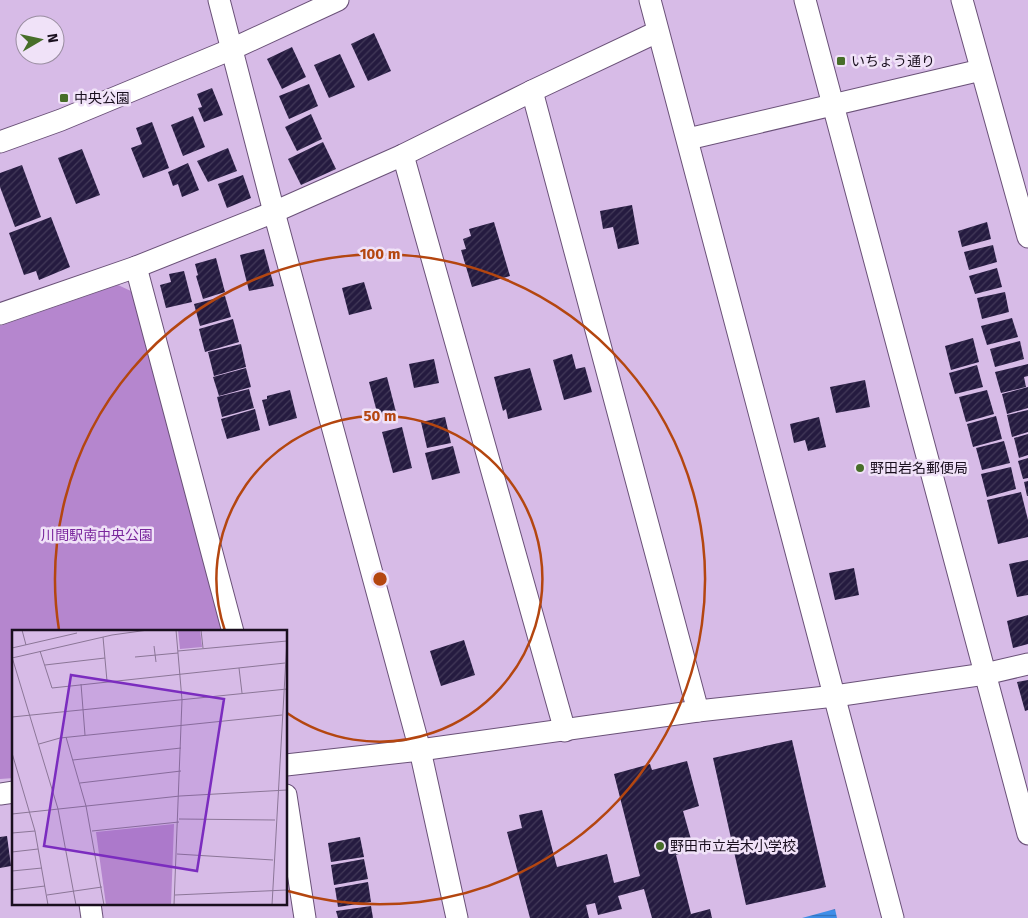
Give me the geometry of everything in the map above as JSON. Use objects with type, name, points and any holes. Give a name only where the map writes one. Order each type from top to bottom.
[{"type":"street","points":[[219,0],[274,212],[420,750],[458,918]]},
{"type":"street","points":[[0,142],[61,120],[232,49],[338,0]]},
{"type":"street","points":[[650,0],[893,918]]},
{"type":"street","points":[[805,0],[1028,834]]},
{"type":"street","points":[[962,0],[1025,215],[1028,236]]},
{"type":"street","points":[[0,314],[136,267],[274,212],[404,155],[532,91],[657,32]]},
{"type":"street","points":[[688,139],[981,70]]},
{"type":"street","points":[[532,91],[698,711]]},
{"type":"street","points":[[404,155],[565,731]]},
{"type":"street","points":[[136,267],[233,630]]},
{"type":"street","points":[[288,765],[565,731],[698,711],[835,696],[986,674],[1028,664]]},
{"type":"street","points":[[288,808],[305,918]]},
{"type":"green space","name":"川間駅南中央公園","points":[[118,285],[133,292],[222,630],[12,630],[12,778],[0,779],[0,326]]},
{"type":"water","points":[[835,909],[837,918],[802,918]]},
{"type":"building","points":[[374,33],[391,71],[368,81],[351,44]]},
{"type":"building","points":[[292,47],[306,77],[282,89],[267,59]]},
{"type":"building","points":[[340,54],[355,87],[329,98],[314,65]]},
{"type":"building","points":[[309,84],[318,106],[289,119],[279,96]]},
{"type":"building","points":[[212,88],[223,115],[204,122],[198,108],[202,107],[197,94]]},
{"type":"building","points":[[311,114],[322,139],[297,151],[285,127]]},
{"type":"building","points":[[193,116],[205,147],[183,156],[171,125]]},
{"type":"building","points":[[152,122],[169,168],[143,178],[131,148],[142,144],[136,128]]},
{"type":"building","points":[[323,142],[336,169],[301,185],[288,159]]},
{"type":"building","points":[[228,148],[237,171],[208,182],[197,161]]},
{"type":"building","points":[[82,149],[100,195],[76,204],[58,158]]},
{"type":"building","points":[[188,163],[199,190],[182,197],[178,184],[173,186],[168,172]]},
{"type":"building","points":[[22,165],[41,217],[15,227],[0,187],[0,173]]},
{"type":"building","points":[[243,175],[251,198],[227,208],[218,184]]},
{"type":"building","points":[[632,205],[639,244],[618,249],[613,227],[603,229],[600,211]]},
{"type":"building","points":[[51,217],[70,267],[39,280],[36,271],[24,275],[9,233]]},
{"type":"building","points":[[494,222],[510,276],[472,287],[461,250],[466,249],[463,239],[471,236],[469,229]]},
{"type":"building","points":[[987,222],[991,239],[962,247],[958,231]]},
{"type":"building","points":[[993,245],[997,262],[969,270],[964,252]]},
{"type":"building","points":[[264,249],[274,286],[249,291],[240,255]]},
{"type":"building","points":[[216,258],[225,292],[203,299],[196,276],[198,275],[195,264]]},
{"type":"building","points":[[997,268],[1002,287],[975,294],[969,276]]},
{"type":"building","points":[[184,271],[192,302],[166,308],[160,285],[171,282],[169,274]]},
{"type":"building","points":[[364,282],[372,309],[349,315],[342,288]]},
{"type":"building","points":[[1005,292],[1009,312],[982,319],[977,298]]},
{"type":"building","points":[[225,296],[231,317],[200,326],[194,304]]},
{"type":"building","points":[[1012,318],[1018,337],[987,345],[981,326]]},
{"type":"building","points":[[233,319],[239,342],[205,352],[199,329]]},
{"type":"building","points":[[973,338],[979,362],[951,370],[945,346]]},
{"type":"building","points":[[1020,341],[1024,359],[995,367],[990,349]]},
{"type":"building","points":[[241,344],[246,367],[214,376],[208,352]]},
{"type":"building","points":[[572,354],[576,369],[585,367],[592,392],[564,400],[553,360]]},
{"type":"building","points":[[434,359],[439,383],[414,388],[409,364]]},
{"type":"building","points":[[1028,364],[1028,376],[1024,377],[1026,387],[1001,393],[995,372]]},
{"type":"building","points":[[977,365],[983,387],[955,394],[949,373]]},
{"type":"building","points":[[246,368],[251,387],[219,396],[213,377]]},
{"type":"building","points":[[530,368],[542,410],[508,419],[506,409],[503,411],[494,377]]},
{"type":"building","points":[[387,377],[396,412],[378,416],[369,382]]},
{"type":"building","points":[[865,380],[870,407],[836,413],[830,387]]},
{"type":"building","points":[[1028,387],[1028,408],[1007,414],[1002,394]]},
{"type":"building","points":[[249,389],[254,408],[222,417],[217,397]]},
{"type":"building","points":[[290,390],[297,418],[269,426],[262,400],[267,399],[267,396]]},
{"type":"building","points":[[987,390],[994,414],[966,422],[959,397]]},
{"type":"building","points":[[255,409],[260,430],[227,439],[221,419]]},
{"type":"building","points":[[1028,410],[1028,432],[1012,437],[1007,415]]},
{"type":"building","points":[[996,416],[1002,439],[973,447],[967,424]]},
{"type":"building","points":[[445,417],[451,443],[427,448],[421,422]]},
{"type":"building","points":[[819,417],[826,447],[808,451],[805,440],[794,443],[790,424]]},
{"type":"building","points":[[402,427],[412,468],[393,473],[382,432]]},
{"type":"building","points":[[1028,434],[1028,455],[1019,458],[1014,438]]},
{"type":"building","points":[[1004,441],[1010,463],[982,470],[976,448]]},
{"type":"building","points":[[453,446],[460,473],[432,480],[425,453]]},
{"type":"building","points":[[1028,458],[1028,478],[1023,479],[1018,461]]},
{"type":"building","points":[[1011,467],[1016,489],[987,497],[981,474]]},
{"type":"building","points":[[1028,481],[1028,496],[1027,496],[1024,482]]},
{"type":"building","points":[[1021,492],[1028,520],[1028,537],[998,544],[987,500]]},
{"type":"building","points":[[1028,560],[1028,595],[1017,597],[1009,564]]},
{"type":"building","points":[[854,568],[859,595],[835,600],[829,573]]},
{"type":"building","points":[[1028,615],[1028,644],[1013,648],[1007,621]]},
{"type":"building","points":[[464,640],[475,675],[441,686],[430,651]]},
{"type":"building","points":[[1028,680],[1028,710],[1025,711],[1017,682]]},
{"type":"building","points":[[792,740],[826,887],[746,905],[713,758]]},
{"type":"building","points":[[687,761],[699,806],[683,811],[694,850],[676,855],[691,914],[710,909],[712,918],[652,918],[644,889],[618,896],[622,909],[598,915],[595,903],[586,905],[589,918],[530,918],[507,832],[522,828],[519,815],[542,810],[557,867],[607,854],[614,883],[640,876],[614,774],[650,764],[652,770]]},
{"type":"building","points":[[7,836],[11,866],[0,868],[0,837]]},
{"type":"building","points":[[360,837],[364,857],[331,862],[328,843]]},
{"type":"building","points":[[364,859],[368,879],[334,885],[331,865]]},
{"type":"building","points":[[368,882],[371,902],[338,907],[335,888]]},
{"type":"building","points":[[371,906],[373,918],[338,918],[336,911]]},
{"type":"place","name":"いちょう通り","points":[[841,61]]},
{"type":"place","name":"中央公園","points":[[64,98]]},
{"type":"place","name":"野田岩名郵便局","points":[[860,468]]},
{"type":"place","name":"野田市立岩木小学校","points":[[660,846]]}]
